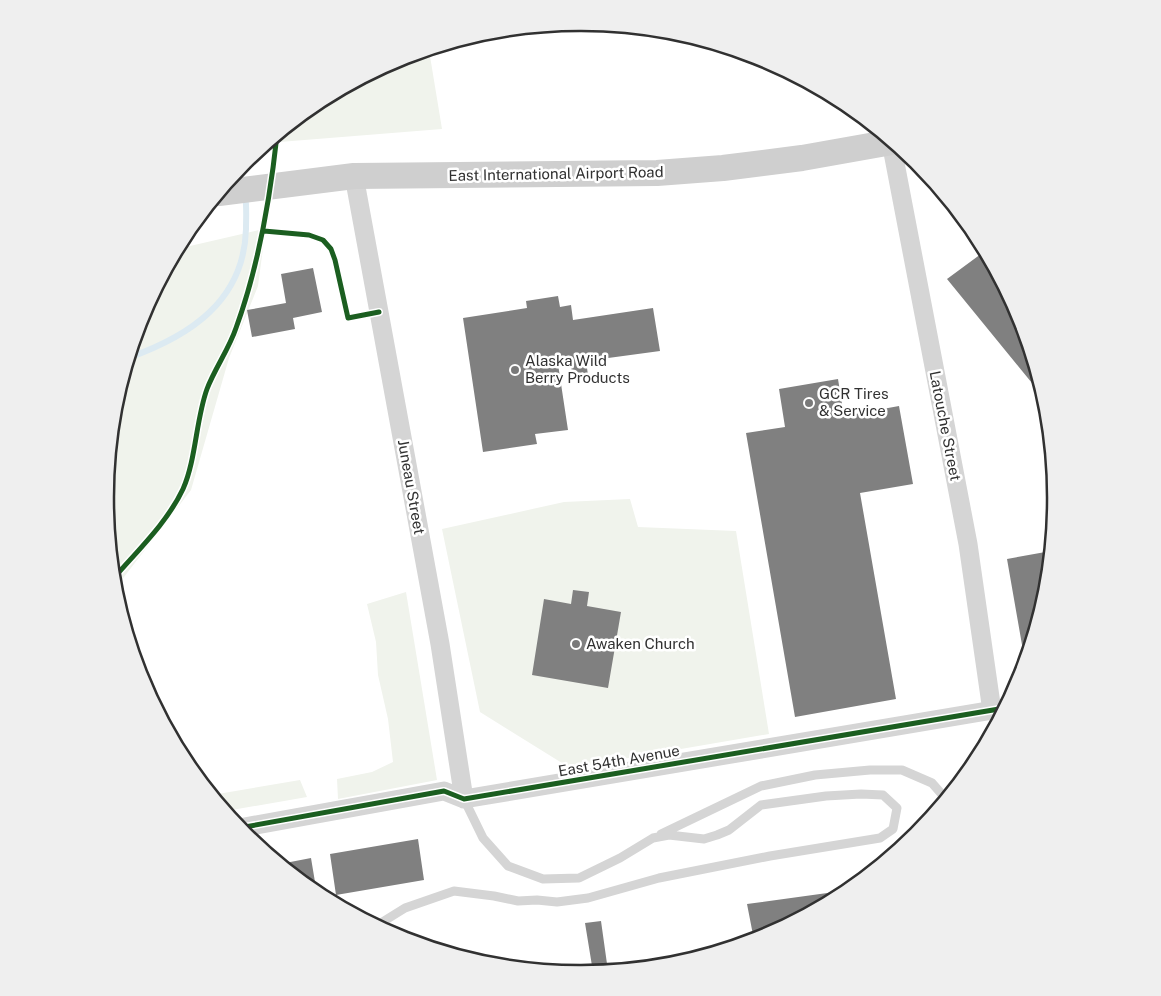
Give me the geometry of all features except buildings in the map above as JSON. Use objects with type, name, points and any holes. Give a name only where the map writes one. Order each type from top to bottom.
[{"type":"main road","name":"East International Airport Road","points":[[229,192],[354,176],[658,173],[723,168],[884,143]]},
{"type":"street","name":"Latouche Street","points":[[894,152],[998,707]]},
{"type":"street","name":"Juneau Street","points":[[354,176],[440,644],[464,799]]},
{"type":"street","name":"East 54th Avenue","points":[[248,826],[444,791],[464,799],[996,709]]},
{"type":"lane","points":[[464,799],[483,838],[508,866],[543,879],[579,878],[620,858],[653,838],[761,786],[815,775],[870,770],[902,770],[932,783],[941,794]]},
{"type":"lane","points":[[384,921],[405,908],[454,891],[518,901],[557,902],[588,898],[659,878],[770,856],[880,838],[892,829],[897,808],[883,795],[826,796],[761,805],[729,830],[704,839],[669,835],[653,838]]},
{"type":"shaded area","points":[[430,56],[442,129],[279,142],[321,110],[347,94],[374,79]]},
{"type":"shaded area","points":[[259,230],[265,233],[258,286],[229,358],[191,490],[122,580],[115,529],[114,498],[115,467],[123,407],[130,377],[149,319],[187,247]]},
{"type":"shaded area","points":[[630,499],[638,527],[736,531],[769,734],[570,768],[480,712],[442,529],[564,502]]},
{"type":"shaded area","points":[[406,592],[437,780],[338,799],[337,779],[372,772],[393,762],[388,719],[378,675],[376,642],[367,604]]},
{"type":"shaded area","points":[[300,780],[307,797],[233,810],[220,794]]},
{"type":"waterway","points":[[240,179],[242,185]]},
{"type":"waterway","points":[[137,354],[172,339],[192,326],[210,312],[224,296],[235,276],[243,254],[246,229],[245,195]]},
{"type":"cycle path","points":[[120,571],[169,513],[183,489],[191,465],[203,401],[233,336],[251,280],[267,208],[276,145]]},
{"type":"cycle path","points":[[264,231],[309,235],[323,240],[331,249],[335,260],[348,318],[379,312]]},
{"type":"cycle path","points":[[248,826],[444,791],[464,799],[996,709]]},
{"type":"place","name":"Alaska Wild Berry Products","points":[[515,370]]},
{"type":"place","name":"GCR Tires & Service","points":[[809,403]]},
{"type":"place","name":"Awaken Church","points":[[576,644]]}]
